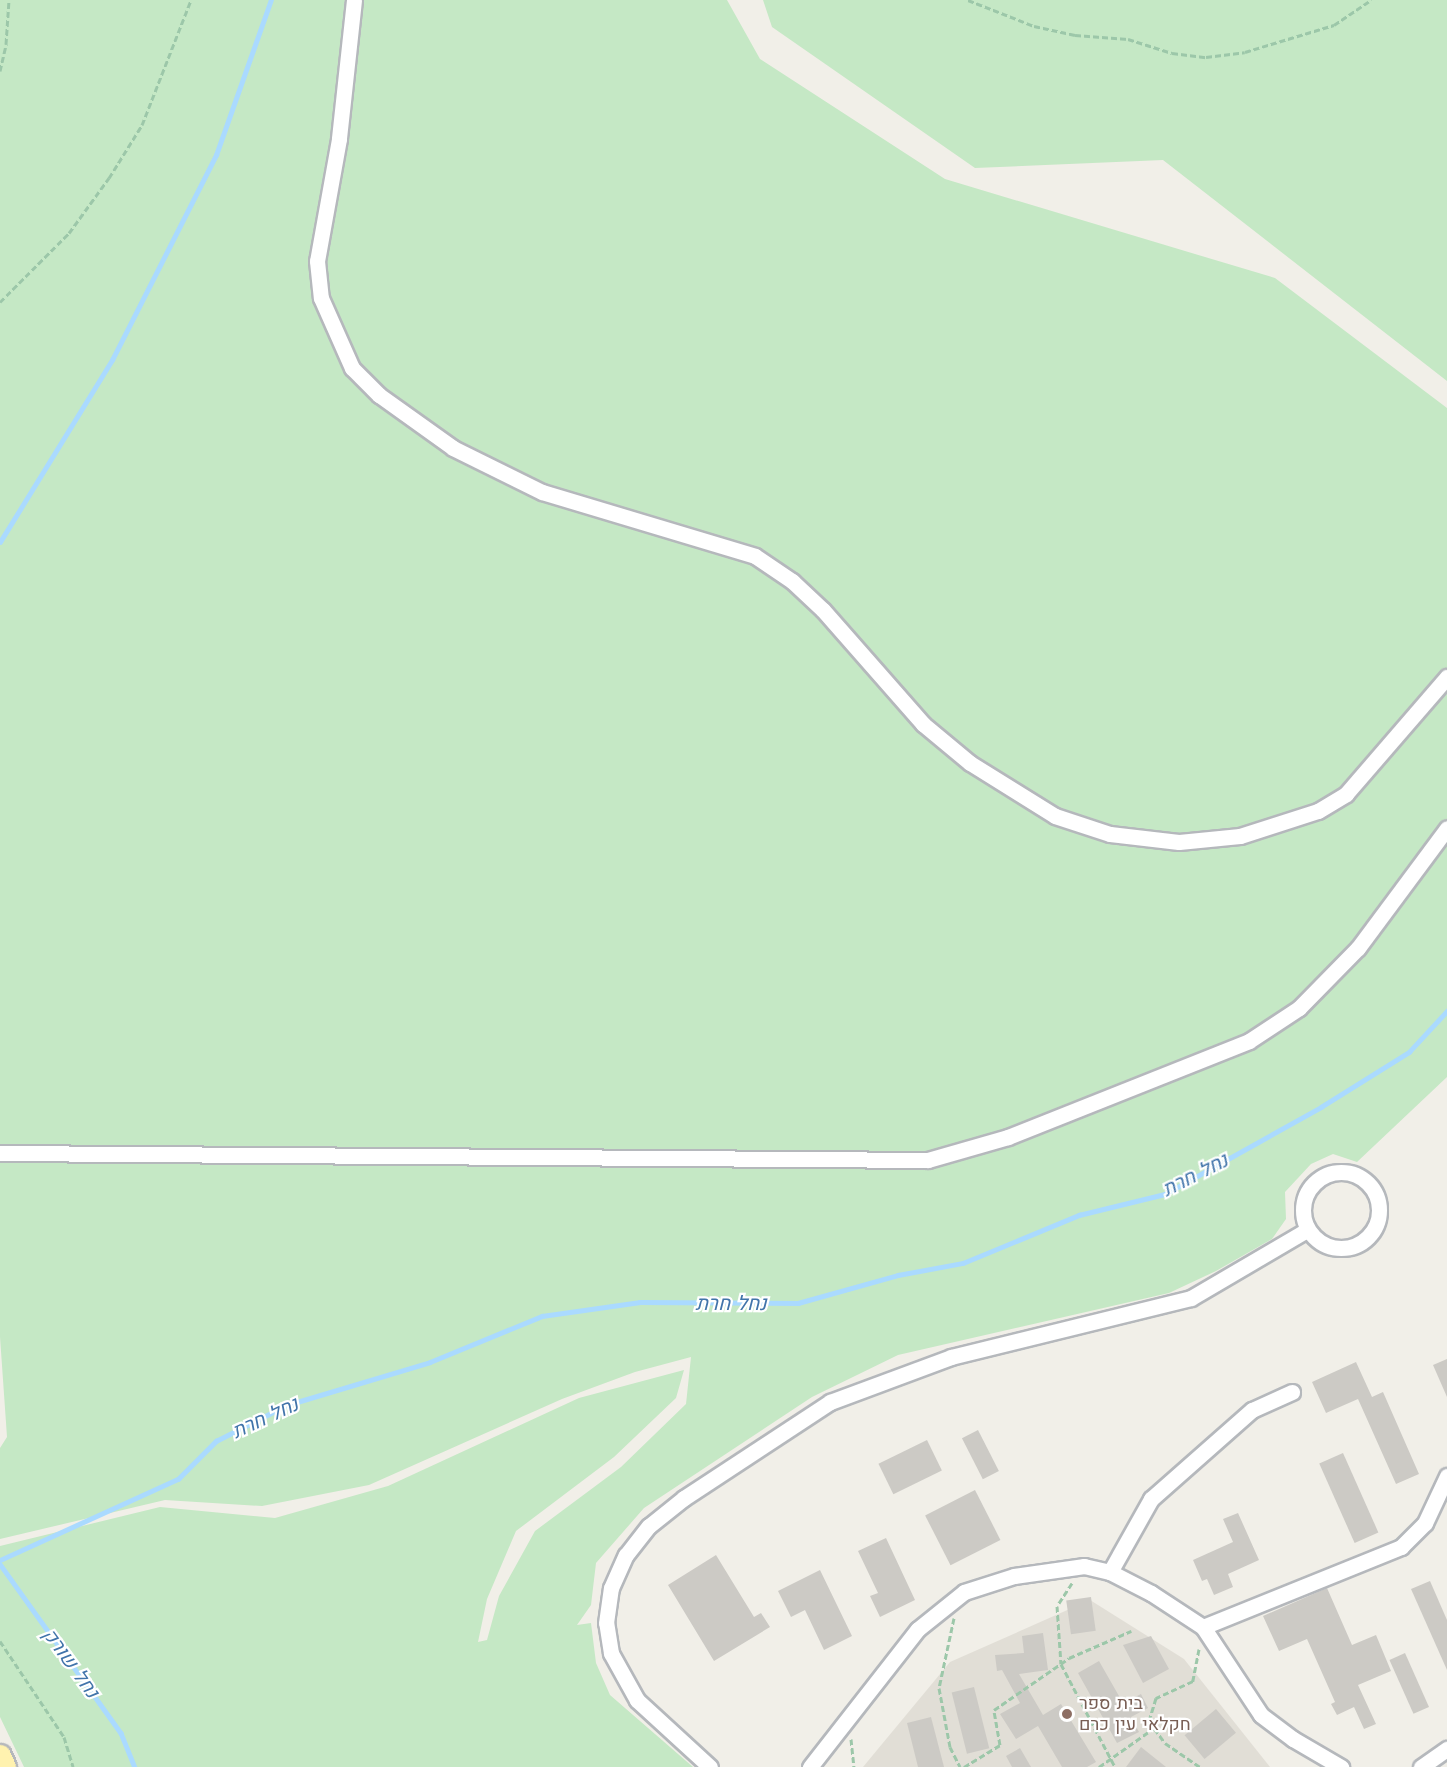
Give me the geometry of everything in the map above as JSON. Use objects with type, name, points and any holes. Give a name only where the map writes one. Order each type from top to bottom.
[{"type":"main road","points":[[0,1756],[5,1767]]},
{"type":"street","points":[[354,0],[339,139],[317,261],[321,298],[352,368],[379,394],[453,448],[542,492],[755,556],[792,581],[823,610],[923,724],[970,763],[1055,816],[1110,834],[1189,841],[1240,836],[1318,812],[1346,794],[1447,678]]},
{"type":"street","points":[[0,1152],[927,1160],[1008,1137],[1249,1041],[1299,1008],[1351,956],[1447,828]]},
{"type":"street","points":[[1329,1173],[1355,1175],[1375,1192],[1379,1204],[1374,1230],[1353,1247],[1328,1247],[1307,1230],[1302,1205],[1307,1192],[1329,1173]]},
{"type":"street","points":[[710,1767],[637,1700],[611,1653],[606,1623],[611,1588],[626,1555],[649,1526],[684,1498],[831,1402],[951,1357],[1191,1298],[1307,1230]]},
{"type":"street","points":[[1110,1572],[1151,1499],[1252,1410],[1292,1392]]},
{"type":"street","points":[[1203,1627],[1312,1586],[1401,1547],[1425,1523],[1447,1476]]},
{"type":"street","points":[[810,1767],[918,1629],[964,1592],[1014,1576],[1084,1566],[1110,1572],[1151,1593],[1203,1627],[1261,1715],[1293,1739],[1341,1767]]},
{"type":"street","points":[[1421,1767],[1447,1749]]},
{"type":"path","points":[[0,71],[6,44],[9,0]]},
{"type":"path","points":[[0,302],[69,233],[109,178],[142,125],[191,0]]},
{"type":"path","points":[[968,0],[1034,26],[1075,35],[1128,39],[1172,53],[1206,57],[1245,52],[1334,24],[1371,0]]},
{"type":"path","points":[[1084,1566],[1057,1606],[1061,1664],[1115,1767]]},
{"type":"path","points":[[1200,1767],[1166,1743],[1149,1721],[1156,1698],[1193,1682],[1203,1627]]},
{"type":"path","points":[[952,1639],[939,1688],[950,1746],[962,1767],[1000,1745],[994,1710],[1061,1664],[1131,1631]]},
{"type":"path","points":[[0,1641],[64,1737],[72,1767]]},
{"type":"path","points":[[849,1717],[854,1767]]},
{"type":"path","points":[[1099,1767],[1154,1728]]},
{"type":"shaded area","name":"בית ספר חקלאי עין כרם","points":[[1090,1600],[1184,1659],[1270,1767],[863,1767],[950,1662]]},
{"type":"green space","points":[[0,0],[727,0],[760,59],[945,179],[1275,278],[1447,408],[1447,1077],[1357,1162],[1333,1154],[1311,1164],[1285,1192],[1286,1219],[1272,1239],[1216,1271],[1169,1293],[898,1355],[812,1397],[644,1508],[596,1563],[591,1605],[577,1625],[591,1623],[596,1663],[610,1695],[693,1767],[24,1767],[0,1717],[0,1546],[160,1507],[275,1518],[388,1486],[579,1398],[684,1370],[676,1398],[614,1457],[516,1531],[487,1599],[478,1642],[487,1640],[499,1596],[535,1531],[621,1467],[686,1404],[691,1357],[635,1372],[562,1399],[369,1485],[262,1506],[165,1500],[0,1539],[0,1448],[7,1437],[0,1337]]},
{"type":"green space","points":[[763,0],[1447,0],[1447,381],[1163,160],[975,168],[772,27]]},
{"type":"building","points":[[1447,1359],[1447,1397],[1433,1365]]},
{"type":"building","points":[[1356,1362],[1372,1397],[1383,1392],[1419,1474],[1396,1484],[1358,1399],[1326,1413],[1312,1382]]},
{"type":"building","points":[[978,1430],[999,1471],[983,1479],[962,1438]]},
{"type":"building","points":[[927,1440],[942,1471],[893,1494],[878,1464]]},
{"type":"building","points":[[1343,1453],[1378,1532],[1355,1543],[1319,1464]]},
{"type":"building","points":[[975,1490],[1000,1540],[951,1565],[925,1515]]},
{"type":"building","points":[[1238,1513],[1259,1560],[1228,1574],[1233,1587],[1214,1595],[1207,1579],[1202,1581],[1193,1560],[1233,1542],[1223,1519]]},
{"type":"building","points":[[886,1538],[915,1600],[880,1617],[870,1596],[878,1593],[858,1551]]},
{"type":"building","points":[[716,1555],[754,1617],[761,1613],[770,1627],[714,1661],[668,1585]]},
{"type":"building","points":[[820,1570],[852,1636],[824,1650],[805,1610],[791,1617],[778,1591]]},
{"type":"building","points":[[1430,1581],[1447,1620],[1447,1670],[1411,1589]]},
{"type":"building","points":[[1327,1588],[1352,1645],[1376,1635],[1391,1671],[1358,1685],[1376,1724],[1364,1729],[1354,1707],[1337,1715],[1331,1704],[1335,1702],[1307,1639],[1279,1651],[1263,1616]]},
{"type":"building","points":[[1091,1597],[1096,1631],[1071,1634],[1066,1600]]},
{"type":"building","points":[[1043,1633],[1048,1670],[1019,1674],[1043,1715],[1061,1704],[1096,1762],[1087,1767],[1062,1767],[1038,1726],[1016,1739],[1000,1714],[1020,1703],[1002,1670],[997,1671],[995,1655],[1024,1653],[1022,1636]]},
{"type":"building","points":[[1151,1636],[1169,1669],[1143,1683],[1123,1645]]},
{"type":"building","points":[[1405,1653],[1429,1707],[1413,1714],[1389,1660]]},
{"type":"building","points":[[1099,1661],[1123,1703],[1141,1694],[1148,1708],[1131,1717],[1139,1732],[1117,1743],[1078,1673]]},
{"type":"building","points":[[974,1687],[989,1748],[967,1754],[952,1693]]},
{"type":"building","points":[[1216,1709],[1236,1733],[1205,1759],[1185,1735]]},
{"type":"building","points":[[931,1717],[944,1767],[918,1767],[907,1723]]},
{"type":"building","points":[[1141,1747],[1166,1767],[1126,1767]]},
{"type":"building","points":[[1020,1748],[1031,1767],[1012,1767],[1006,1756]]},
{"type":"waterway","points":[[0,542],[112,360],[216,155],[271,0]]},
{"type":"waterway","name":"נחל חרת","points":[[0,1560],[178,1479],[216,1441],[287,1405],[430,1362],[542,1316],[640,1302],[798,1303],[898,1275],[963,1263],[1079,1215],[1165,1194],[1321,1107],[1409,1052],[1447,1011]]},
{"type":"waterway","name":"נחל שורק","points":[[0,1564],[121,1733],[135,1767]]},
{"type":"place","name":"בית ספר חקלאי עין כרם","points":[[1067,1714]]}]
